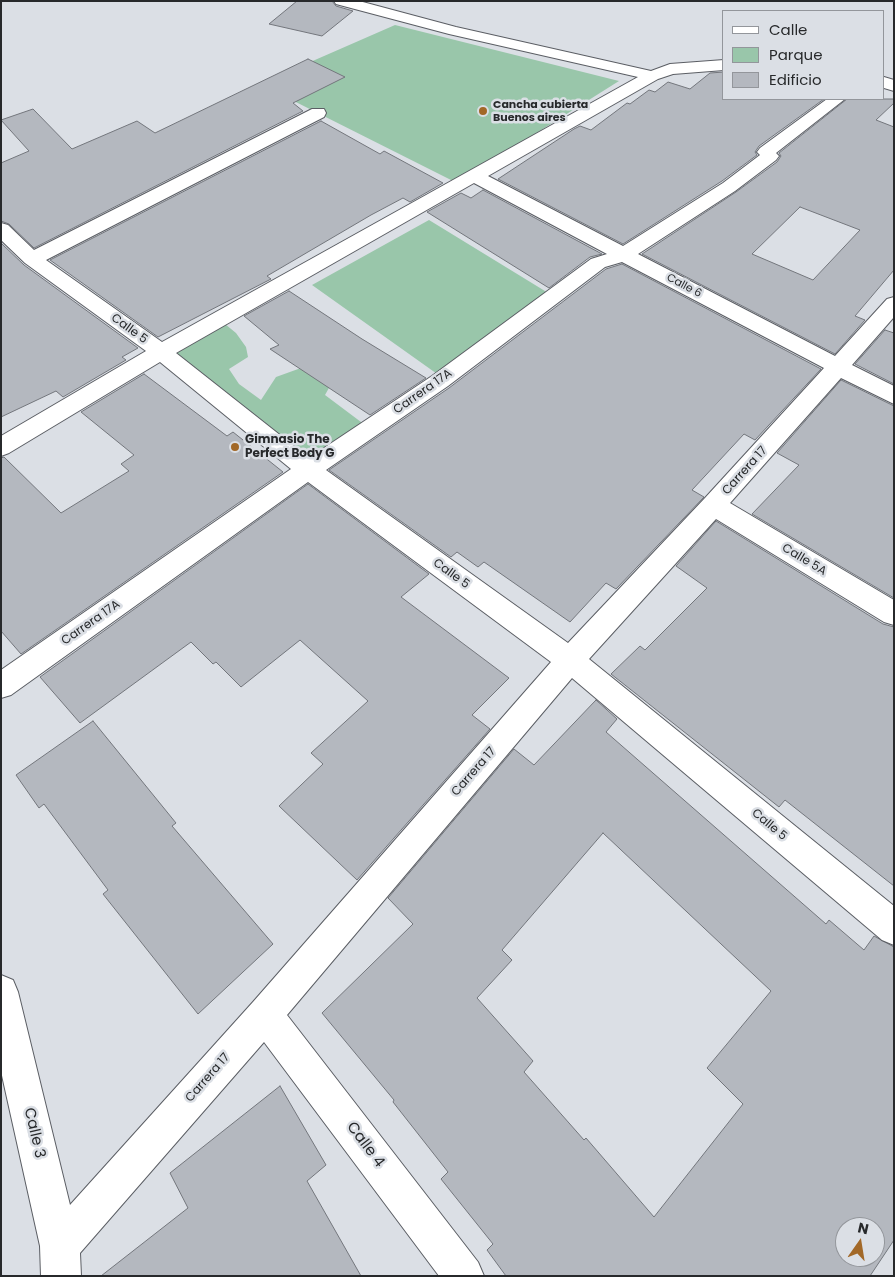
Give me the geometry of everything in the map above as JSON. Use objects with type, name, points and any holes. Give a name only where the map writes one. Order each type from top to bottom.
[{"type":"street","points":[[341,1],[454,31],[652,76]]},
{"type":"street","points":[[1,447],[161,352],[652,76],[670,69],[722,65]]},
{"type":"street","name":"Carrera 17A","points":[[1,686],[308,470],[440,381],[598,263],[623,254],[729,187],[770,156],[766,152],[836,100]]},
{"type":"street","points":[[32,259],[318,113]]},
{"type":"street","name":"Calle 6","points":[[474,176],[894,396]]},
{"type":"street","name":"Calle 5","points":[[1,229],[32,259],[161,352],[308,470],[570,660],[894,928]]},
{"type":"street","name":"Carrera 17","points":[[60,1261],[265,1014],[570,660],[714,505],[894,304]]},
{"type":"street","name":"Calle 5A","points":[[714,505],[894,614]]},
{"type":"street","name":"Calle 3","points":[[1,992],[60,1261]]},
{"type":"street","name":"Calle 4","points":[[265,1014],[464,1276]]},
{"type":"green space","points":[[395,25],[619,81],[457,183],[260,84]]},
{"type":"green space","points":[[429,220],[558,299],[440,376],[312,285]]},
{"type":"green space","points":[[225,324],[236,333],[246,347],[248,357],[229,369],[239,384],[261,400],[276,377],[312,364],[339,370],[325,395],[365,425],[312,461],[175,353]]},
{"type":"building","points":[[297,1],[332,1],[336,6],[353,11],[322,36],[269,24]]},
{"type":"building","points":[[308,59],[345,77],[293,103],[303,111],[34,248],[9,224],[1,221],[1,163],[29,151],[1,120],[33,109],[72,149],[137,121],[155,133]]},
{"type":"building","points":[[722,72],[722,100],[823,100],[759,146],[755,152],[757,155],[722,181],[623,244],[498,179],[574,129],[580,126],[591,130],[627,103],[630,104],[649,90],[655,92],[668,82],[690,89],[710,73]]},
{"type":"building","points":[[894,99],[894,103],[876,120],[894,127],[894,270],[855,316],[865,320],[835,354],[642,254],[736,192],[777,162],[781,156],[779,153],[846,100]],"holes":[[[800,207],[860,230],[813,280],[752,254]]]},
{"type":"building","points":[[321,121],[380,154],[384,151],[443,183],[410,202],[403,198],[371,215],[267,276],[271,279],[158,337],[50,260]]},
{"type":"building","points":[[483,190],[602,254],[590,257],[549,288],[427,212],[461,193],[471,198]]},
{"type":"building","points":[[1,243],[24,265],[138,348],[122,357],[126,360],[63,397],[56,391],[1,417]]},
{"type":"building","points":[[622,264],[821,369],[755,440],[744,434],[692,490],[704,497],[616,589],[606,583],[570,622],[484,562],[478,567],[457,552],[451,557],[329,470],[449,388],[606,269]]},
{"type":"building","points":[[289,291],[426,378],[370,415],[270,349],[279,345],[244,316]]},
{"type":"building","points":[[885,330],[894,333],[894,384],[855,364]]},
{"type":"building","points":[[144,374],[227,436],[233,432],[283,472],[21,654],[1,631],[1,458],[4,457],[61,513],[129,471],[121,464],[134,455],[81,412]]},
{"type":"building","points":[[841,380],[894,406],[894,598],[752,514],[799,465],[777,453]]},
{"type":"building","points":[[308,484],[429,574],[401,597],[509,678],[472,715],[490,729],[357,880],[279,806],[323,764],[311,753],[368,701],[300,640],[241,687],[216,662],[213,664],[191,642],[80,723],[40,677]]},
{"type":"building","points":[[716,521],[883,624],[894,627],[894,886],[785,800],[779,807],[611,674],[640,646],[645,650],[707,588],[676,566]]},
{"type":"building","points":[[596,700],[617,719],[606,732],[826,924],[829,920],[864,950],[874,936],[894,947],[894,1240],[885,1254],[885,1217],[835,1217],[835,1267],[876,1267],[870,1276],[506,1276],[487,1250],[493,1244],[441,1179],[448,1172],[393,1102],[394,1100],[322,1013],[413,924],[388,898],[514,749],[534,765]],"holes":[[[603,833],[771,991],[707,1068],[743,1104],[654,1217],[586,1138],[584,1140],[524,1072],[533,1061],[477,998],[512,960],[502,950]]]},
{"type":"building","points":[[93,721],[176,823],[172,826],[273,944],[198,1014],[103,894],[108,890],[44,804],[39,808],[16,775]]},
{"type":"building","points":[[280,1086],[326,1165],[307,1181],[361,1276],[101,1276],[188,1208],[170,1173]]},
{"type":"place","name":"Cancha cubierta Buenos aires","points":[[483,111]]},
{"type":"place","name":"Gimnasio The Perfect Body G","points":[[235,447]]}]
